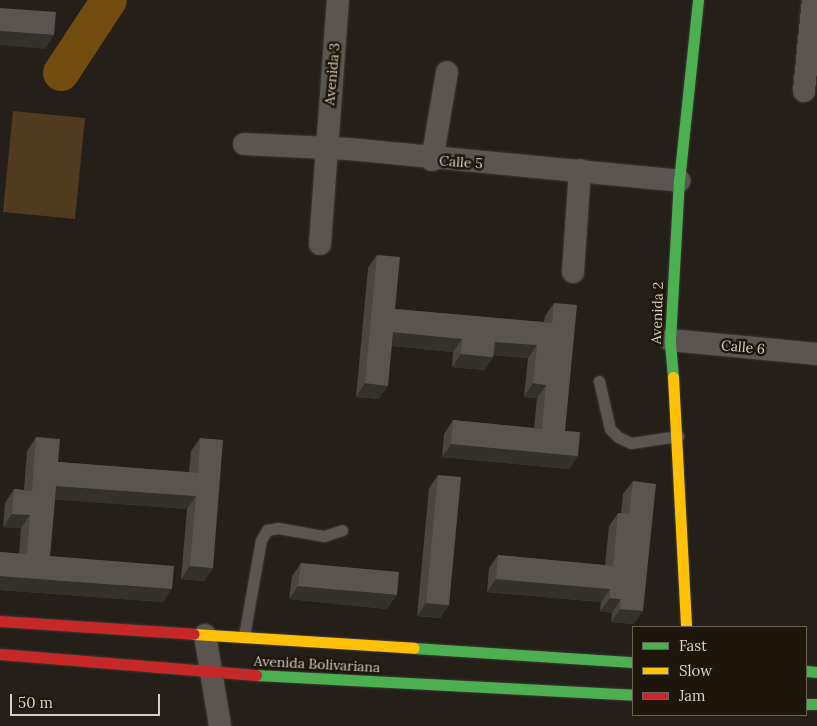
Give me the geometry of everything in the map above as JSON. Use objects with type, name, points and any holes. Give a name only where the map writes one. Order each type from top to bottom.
[{"type":"street","name":"Avenida 3","points":[[320,244],[338,0]]},
{"type":"street","name":"Avenida 2","points":[[686,626],[678,436],[670,340],[679,182],[698,0]]},
{"type":"street","points":[[804,90],[813,0]]},
{"type":"street","points":[[432,160],[447,72]]},
{"type":"street","name":"Calle 5","points":[[244,144],[326,148],[432,160],[580,170],[679,182]]},
{"type":"street","points":[[573,272],[580,170]]},
{"type":"street","name":"Calle 6","points":[[670,340],[817,354]]},
{"type":"street","name":"Avenida Bolivariana","points":[[0,621],[206,636],[244,636],[632,662]]},
{"type":"street","points":[[206,636],[210,673],[220,726]]},
{"type":"street","name":"Avenida Bolivariana","points":[[0,654],[210,673],[632,695]]},
{"type":"lane","points":[[599,381],[610,429],[618,437],[632,443],[678,436]]},
{"type":"lane","points":[[244,636],[261,540],[268,530],[324,536],[342,530]]},
{"type":"shaded area","points":[[13,111],[85,118],[75,219],[3,212]]},
{"type":"building","points":[[0,8],[56,12],[54,35],[0,31]]},
{"type":"building","points":[[377,255],[400,257],[395,309],[552,323],[554,303],[577,305],[565,431],[580,432],[578,456],[451,444],[453,420],[542,429],[546,385],[533,383],[537,345],[495,342],[493,357],[461,354],[462,339],[393,332],[388,386],[365,383]]},
{"type":"building","points":[[36,437],[60,439],[58,462],[198,473],[200,438],[223,440],[213,568],[190,566],[196,496],[56,486],[50,556],[174,566],[172,589],[0,576],[0,552],[27,554],[30,515],[12,514],[14,489],[32,491]]},
{"type":"building","points":[[438,475],[461,477],[449,605],[426,603]]},
{"type":"building","points":[[633,481],[656,484],[643,611],[620,609],[621,599],[610,598],[610,589],[496,579],[498,555],[613,566],[618,513],[629,514]]},
{"type":"building","points":[[301,563],[399,572],[397,595],[298,586]]},
{"type":"waterway","points":[[61,73],[109,0]]},
{"type":"traffic: fast","points":[[673,377],[670,340],[679,181],[698,0]]},
{"type":"traffic: fast","points":[[414,648],[632,662]]},
{"type":"traffic: fast","points":[[807,671],[817,672]]},
{"type":"traffic: fast","points":[[256,675],[632,695]]},
{"type":"traffic: fast","points":[[807,704],[817,704]]},
{"type":"traffic: slow","points":[[673,377],[686,626]]},
{"type":"traffic: slow","points":[[194,634],[414,648]]},
{"type":"traffic: jam","points":[[0,621],[194,634]]},
{"type":"traffic: jam","points":[[0,654],[256,675]]}]
